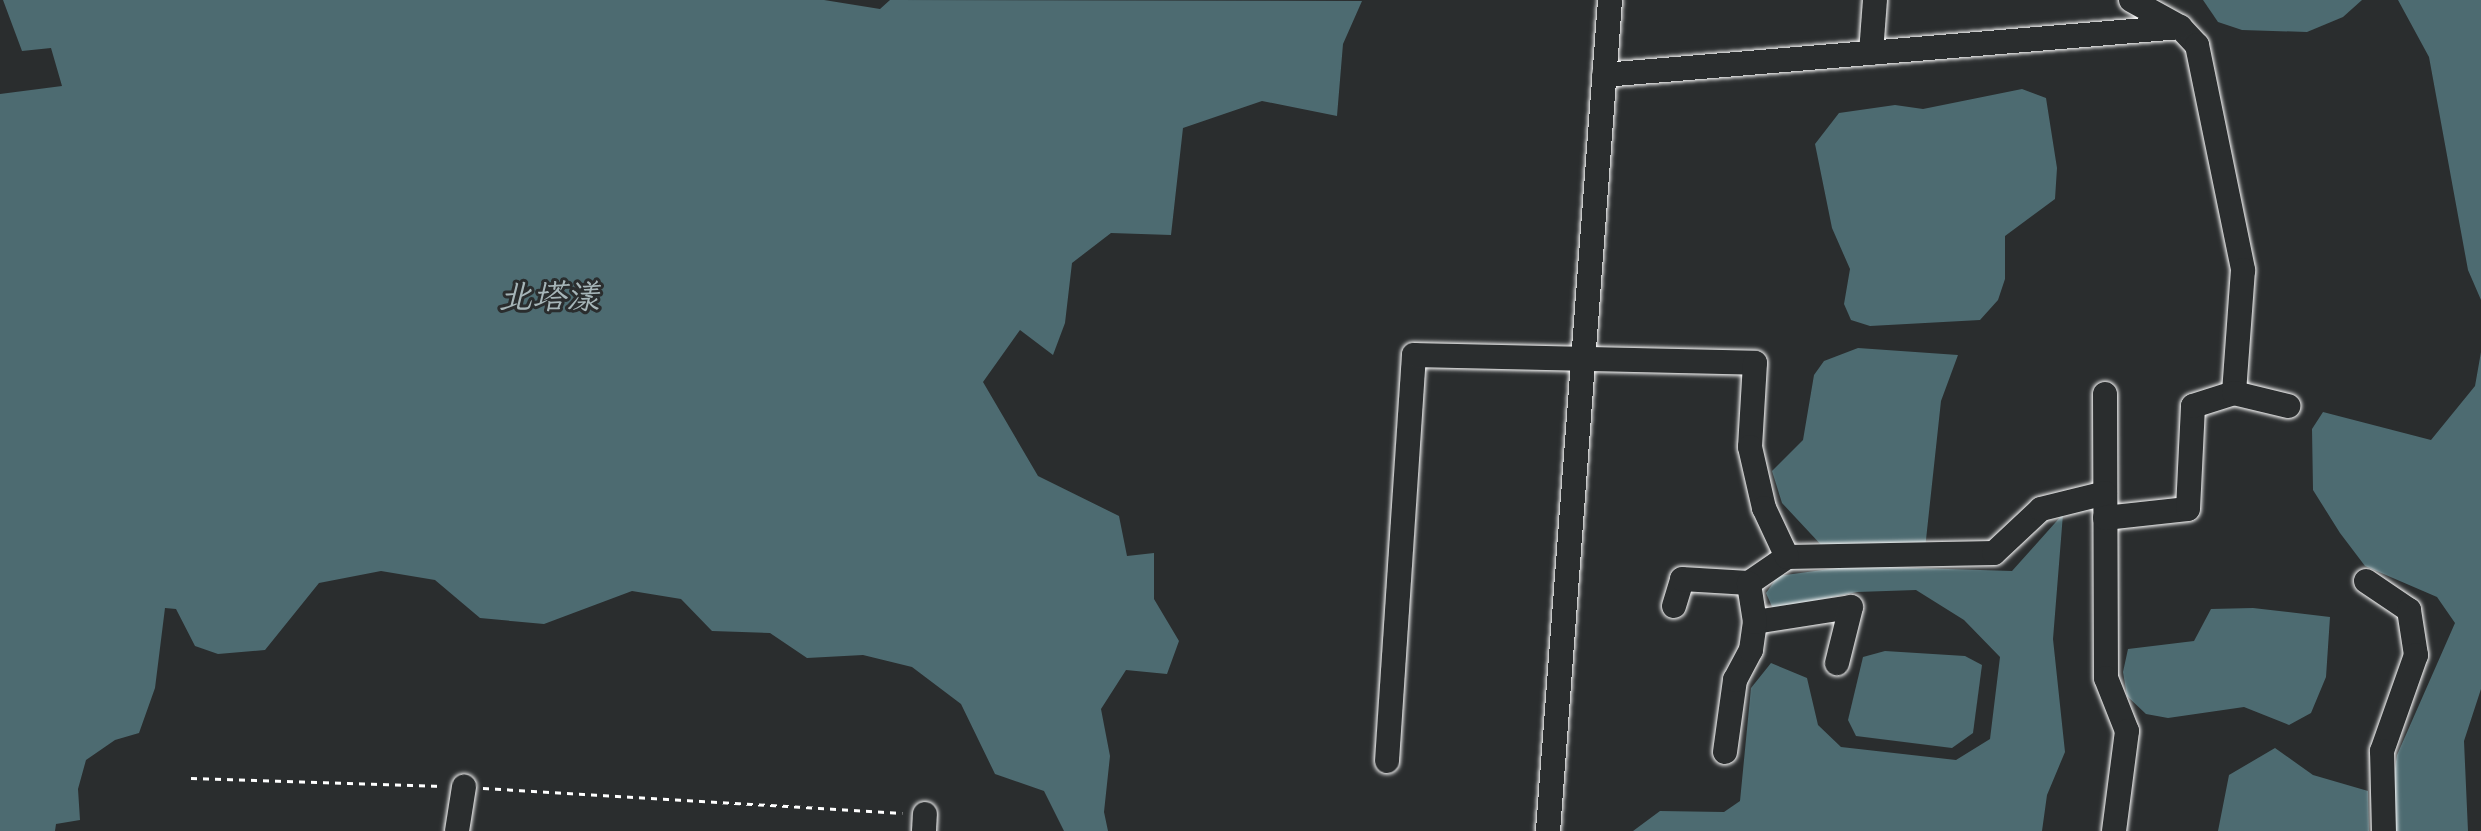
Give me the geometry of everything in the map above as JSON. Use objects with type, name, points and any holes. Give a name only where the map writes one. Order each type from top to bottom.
[{"type":"street","points":[[1548,831],[1610,0]]},
{"type":"street","points":[[1871,53],[1875,0]]},
{"type":"street","points":[[2131,0],[2180,27],[2197,45],[2243,270],[2234,393]]},
{"type":"street","points":[[1604,75],[2180,27]]},
{"type":"street","points":[[1387,761],[1414,355],[1755,363],[1750,447],[1764,508],[1787,557]]},
{"type":"street","points":[[2105,518],[2188,509],[2193,406],[2234,393],[2288,406]]},
{"type":"street","points":[[2105,394],[2106,678],[2127,731],[2114,831]]},
{"type":"street","points":[[1674,606],[1682,579],[1749,583],[1787,557],[1994,553],[2041,509],[2105,493]]},
{"type":"street","points":[[2366,581],[2409,610],[2416,655],[2382,751],[2384,831]]},
{"type":"street","points":[[1725,752],[1735,680],[1751,650],[1755,622],[1749,583]]},
{"type":"street","points":[[1755,622],[1851,607],[1837,663]]},
{"type":"street","points":[[457,831],[464,787]]},
{"type":"path","points":[[191,778],[464,787],[924,823]]},
{"type":"water","name":"北塔漾","points":[[3,0],[824,0],[880,9],[890,0],[1362,1],[1343,44],[1337,116],[1262,101],[1183,128],[1171,235],[1111,233],[1072,263],[1065,323],[1053,355],[1020,330],[983,382],[1038,476],[1119,516],[1127,556],[1154,553],[1154,599],[1179,641],[1167,674],[1126,670],[1101,709],[1110,756],[1104,812],[1108,831],[1064,831],[1044,791],[995,774],[961,704],[912,667],[863,655],[807,658],[770,633],[712,631],[681,599],[632,591],[544,624],[480,618],[435,580],[381,571],[319,583],[265,650],[218,654],[195,646],[176,609],[165,608],[155,688],[139,733],[115,740],[86,760],[78,789],[80,820],[56,824],[55,831],[0,831],[0,94],[62,86],[51,48],[22,51]]},
{"type":"water","points":[[2203,0],[2362,0],[2343,17],[2307,32],[2242,30],[2218,22]]},
{"type":"water","points":[[2398,0],[2481,0],[2481,300],[2468,270],[2429,57]]},
{"type":"water","points":[[2022,89],[2046,98],[2057,168],[2055,199],[2005,236],[2005,279],[1998,300],[1980,320],[1870,326],[1851,320],[1844,304],[1850,269],[1832,228],[1815,144],[1839,113],[1895,105],[1923,109]]},
{"type":"water","points":[[1858,348],[1958,355],[1941,401],[1925,549],[1824,548],[1782,503],[1772,471],[1803,440],[1814,375],[1824,361]]},
{"type":"water","points":[[2481,352],[2481,689],[2464,741],[2468,831],[2391,831],[2387,823],[2397,755],[2455,623],[2437,597],[2365,566],[2340,533],[2313,490],[2312,429],[2323,412],[2431,440],[2475,386]]},
{"type":"water","points":[[2063,514],[2053,639],[2065,752],[2047,795],[2042,831],[1633,831],[1660,811],[1724,812],[1740,801],[1751,688],[1771,663],[1807,678],[1818,725],[1841,747],[1956,760],[1990,739],[2000,657],[1964,620],[1916,590],[1857,592],[1773,609],[1766,593],[1778,576],[1852,566],[2012,571]]},
{"type":"water","points":[[2253,608],[2330,617],[2326,677],[2311,713],[2289,725],[2244,707],[2168,718],[2146,714],[2127,696],[2123,672],[2128,649],[2194,641],[2211,609]]},
{"type":"water","points":[[1885,651],[1965,656],[1982,665],[1973,733],[1952,748],[1856,736],[1848,720],[1863,657]]},
{"type":"water","points":[[2275,748],[2313,775],[2368,791],[2369,831],[2218,831],[2229,775]]}]
